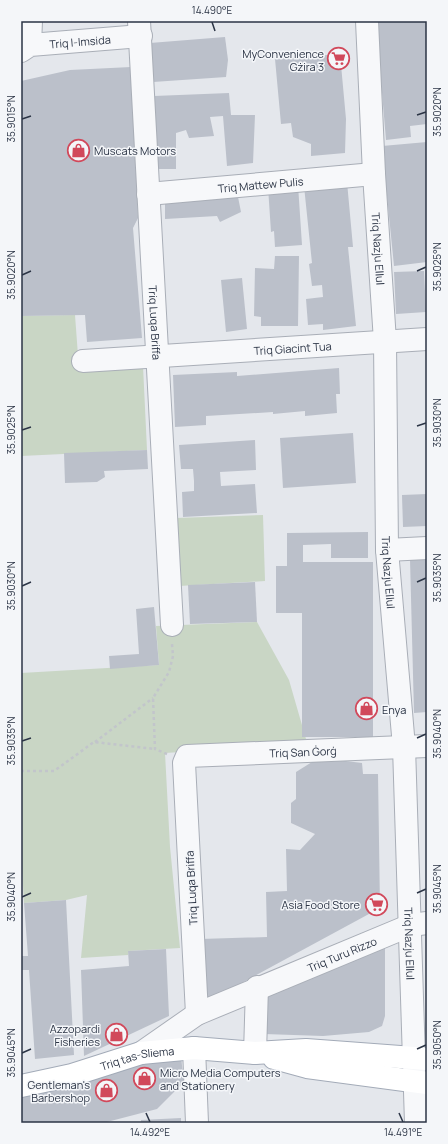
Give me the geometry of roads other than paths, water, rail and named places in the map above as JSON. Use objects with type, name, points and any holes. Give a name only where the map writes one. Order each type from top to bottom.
[{"type":"main road","name":"Triq tas-Sliema","points":[[21,1086],[72,1075],[141,1053],[194,1048],[255,1053],[306,1050],[420,1058]]},
{"type":"main road","name":"Triq tas-Sliema","points":[[255,1053],[307,1067],[420,1082]]},
{"type":"street","points":[[26,48],[31,21]]},
{"type":"street","name":"Triq Nazju Ellul","points":[[367,21],[374,174],[385,341],[387,550],[419,924],[420,1082],[416,1123]]},
{"type":"street","name":"Triq l-Imsida","points":[[26,48],[140,28]]},
{"type":"street","name":"Triq Luqa Briffa","points":[[140,28],[148,194],[159,356],[172,625]]},
{"type":"street","name":"Triq Mattew Pulis","points":[[148,194],[374,174]]},
{"type":"street","name":"Triq Giacint Tua","points":[[83,361],[427,339]]},
{"type":"street","points":[[387,550],[427,548]]},
{"type":"street","name":"Triq San Ġorġ","points":[[184,763],[187,756],[427,746]]},
{"type":"street","name":"Triq Luqa Briffa","points":[[184,763],[197,1014]]},
{"type":"street","name":"Triq Turu Rizzo","points":[[141,1053],[197,1014],[257,987],[419,924]]},
{"type":"street","points":[[255,1053],[257,987]]},
{"type":"street","points":[[194,1048],[197,1123]]},
{"type":"place","name":"MyConvenience Gżira 3","points":[[339,59]]},
{"type":"place","name":"Muscats Motors","points":[[78,150]]},
{"type":"place","name":"Enya","points":[[366,709]]},
{"type":"place","name":"Asia Food Store","points":[[376,904]]},
{"type":"place","name":"Azzopardi Fisheries","points":[[116,1034]]},
{"type":"place","name":"Micro Media Computers and Stationery","points":[[145,1078]]},
{"type":"place","name":"Gentleman's Barbershop","points":[[106,1090]]}]
